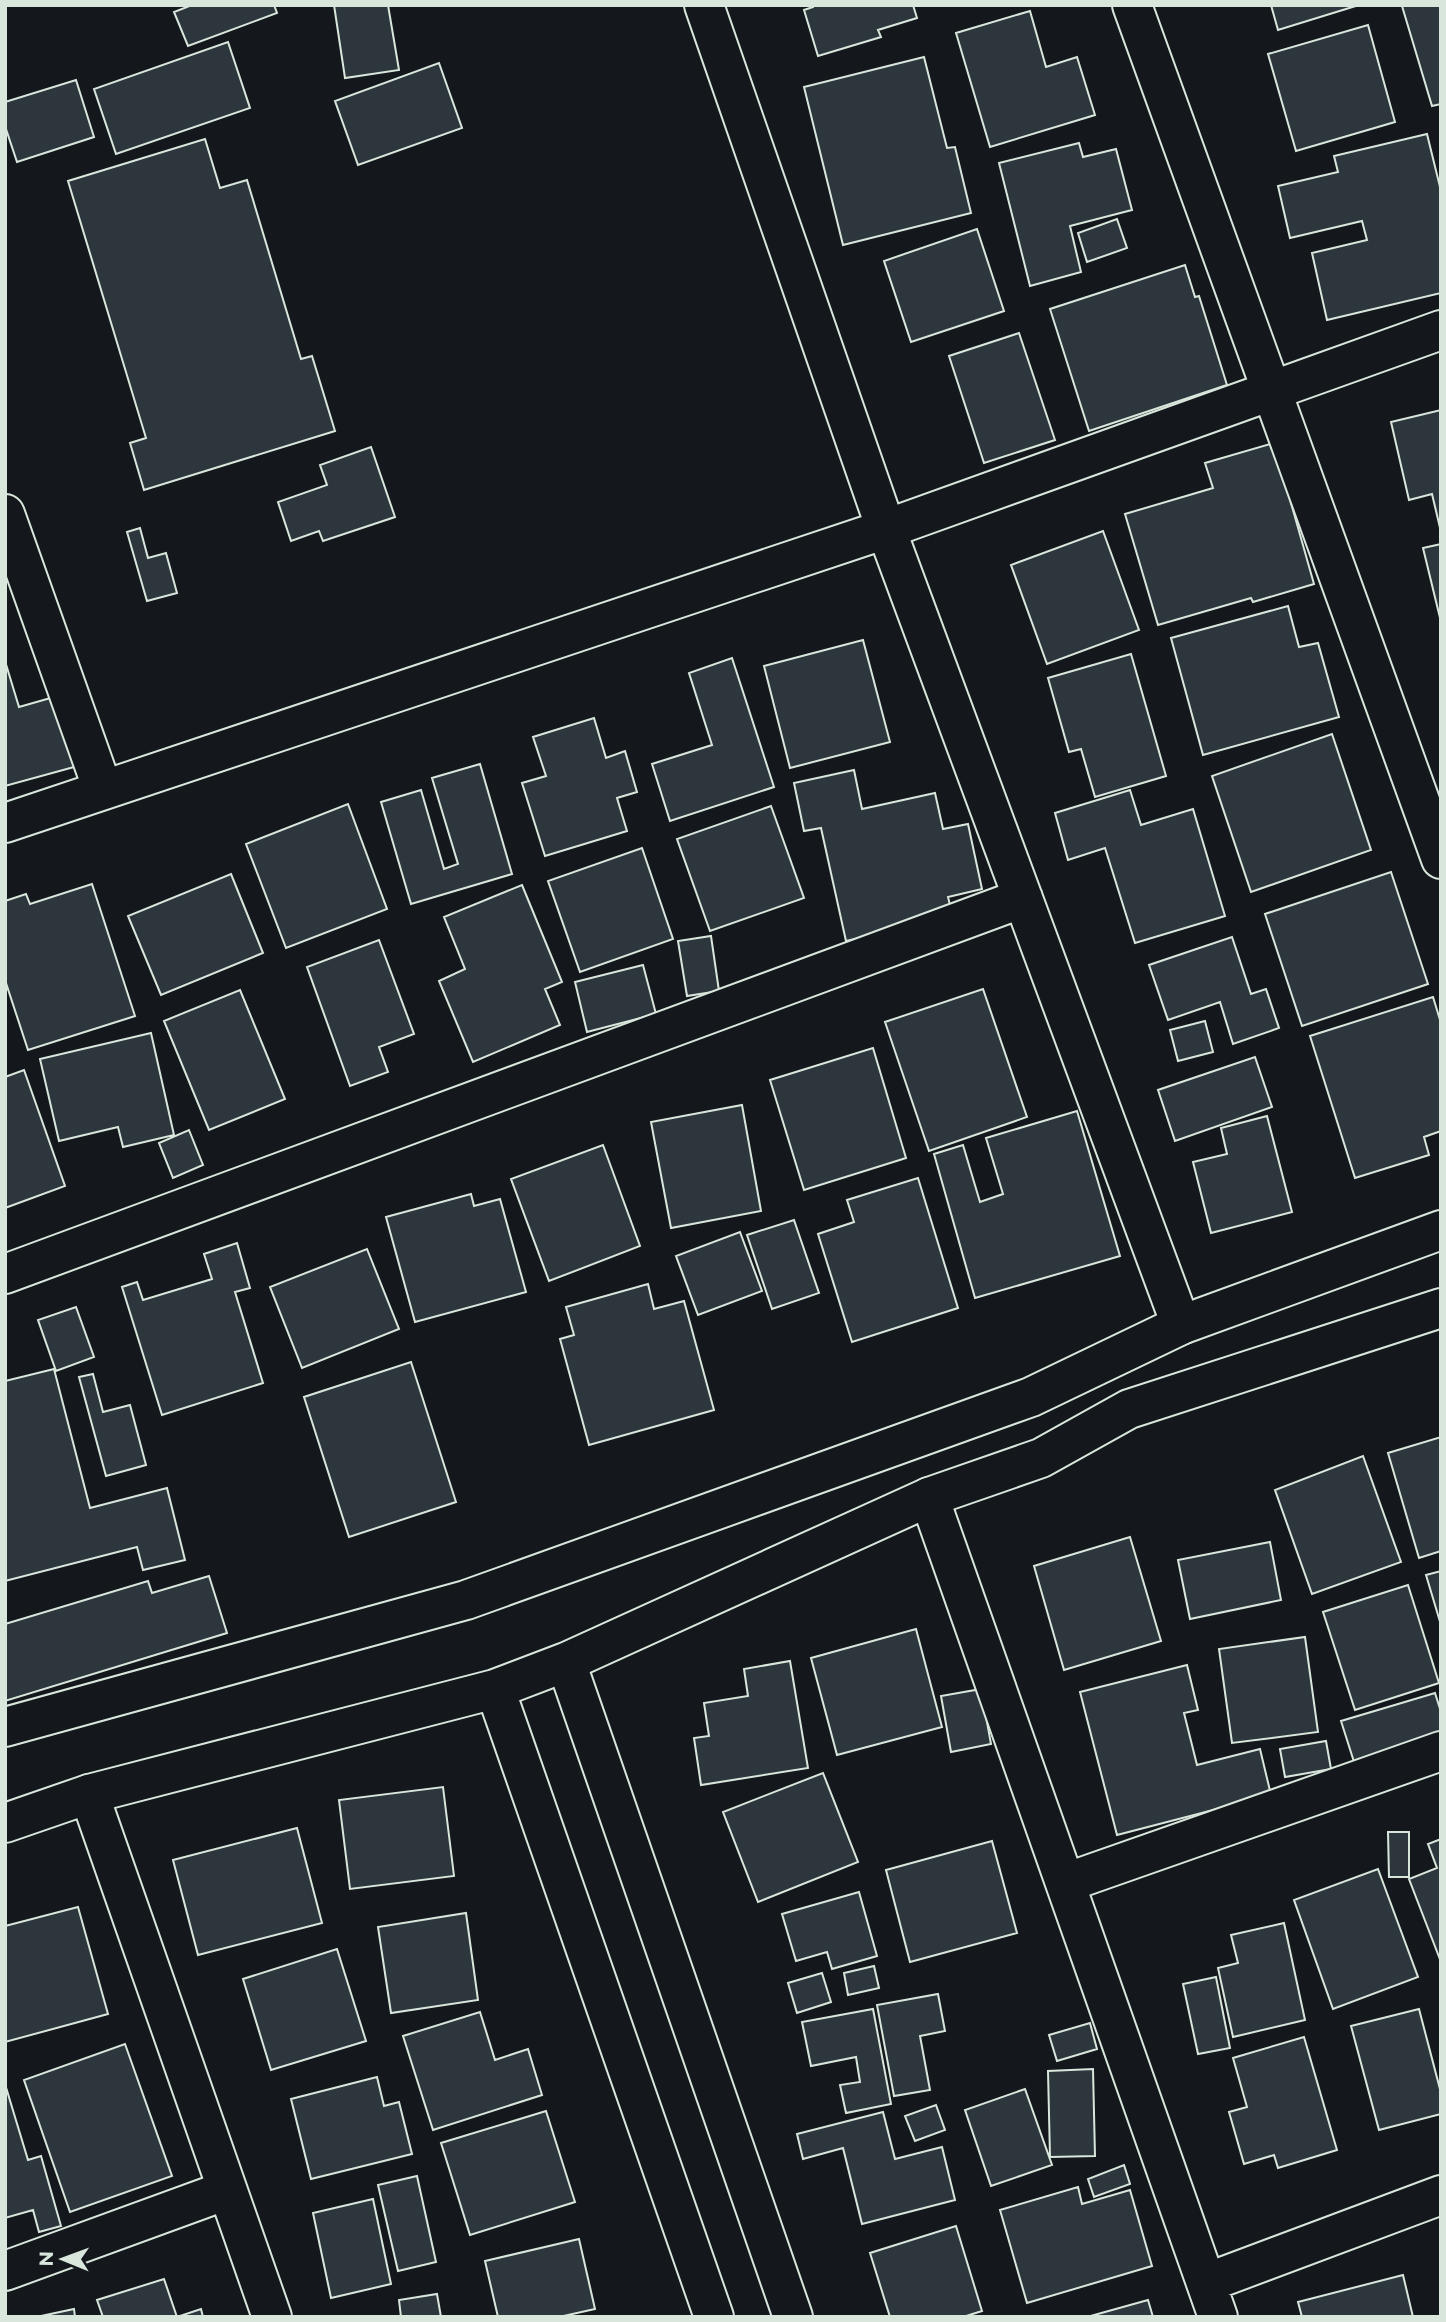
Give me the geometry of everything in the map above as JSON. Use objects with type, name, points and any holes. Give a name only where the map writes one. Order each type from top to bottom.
[{"type":"street","points":[[705,5],[886,529],[1181,1325]]},
{"type":"street","points":[[1132,5],[1271,391],[1431,799],[1441,859]]},
{"type":"street","points":[[5,823],[886,529],[1441,330]]},
{"type":"street","points":[[5,514],[103,790]]},
{"type":"street","points":[[5,1275],[1023,898]]},
{"type":"street","points":[[5,1727],[466,1600],[1031,1396],[1181,1325],[1441,1230]]},
{"type":"street","points":[[5,1823],[89,1794],[495,1689],[566,1662],[929,1497],[1041,1458],[1129,1409],[1441,1308]]},
{"type":"street","points":[[929,1497],[1212,2300],[1441,2195]]},
{"type":"street","points":[[566,1662],[793,2317]]},
{"type":"street","points":[[495,1689],[715,2317]]},
{"type":"street","points":[[1065,1883],[1441,1751]]},
{"type":"street","points":[[89,1794],[272,2317]]},
{"type":"street","points":[[5,2271],[227,2190]]},
{"type":"building","points":[[192,5],[274,5],[277,13],[188,46],[174,12]]},
{"type":"building","points":[[334,5],[388,5],[399,70],[345,78]]},
{"type":"building","points":[[813,5],[913,5],[917,18],[878,30],[881,37],[818,56],[804,10]]},
{"type":"building","points":[[1271,5],[1359,5],[1278,30]]},
{"type":"building","points":[[1441,5],[1441,104],[1432,106],[1402,6]]},
{"type":"building","points":[[1030,11],[1046,67],[1077,57],[1095,115],[990,147],[956,33]]},
{"type":"building","points":[[1368,25],[1395,122],[1296,151],[1268,54]]},
{"type":"building","points":[[228,42],[250,108],[116,154],[94,89]]},
{"type":"building","points":[[924,57],[947,148],[955,147],[971,213],[843,245],[804,87]]},
{"type":"building","points":[[439,63],[462,128],[358,165],[335,101]]},
{"type":"building","points":[[76,80],[94,137],[17,162],[5,126],[5,102]]},
{"type":"building","points":[[1427,134],[1441,191],[1441,293],[1327,320],[1312,253],[1367,240],[1362,221],[1290,238],[1278,186],[1338,172],[1334,156]]},
{"type":"building","points":[[205,139],[220,188],[247,180],[301,359],[312,356],[335,431],[144,490],[130,443],[146,438],[68,181]]},
{"type":"building","points":[[1079,143],[1083,157],[1116,149],[1132,210],[1070,226],[1081,272],[1030,286],[999,163]]},
{"type":"building","points":[[1117,219],[1127,248],[1087,262],[1078,233]]},
{"type":"building","points":[[977,229],[1004,311],[911,342],[884,261]]},
{"type":"building","points":[[1185,265],[1195,297],[1199,296],[1227,385],[1089,431],[1050,309]]},
{"type":"building","points":[[1019,333],[1055,440],[984,463],[949,356]]},
{"type":"building","points":[[1441,410],[1441,532],[1432,494],[1409,500],[1391,422]]},
{"type":"building","points":[[1274,443],[1314,584],[1253,602],[1251,598],[1158,625],[1125,514],[1213,488],[1205,463]]},
{"type":"building","points":[[371,447],[395,517],[323,541],[319,531],[291,541],[278,502],[327,485],[320,465]]},
{"type":"building","points":[[140,528],[148,558],[166,553],[177,593],[147,601],[127,532]]},
{"type":"building","points":[[1103,531],[1139,630],[1047,664],[1011,565]]},
{"type":"building","points":[[1441,544],[1441,622],[1423,548]]},
{"type":"building","points":[[1288,606],[1299,647],[1318,643],[1339,717],[1203,755],[1171,638]]},
{"type":"building","points":[[863,640],[890,742],[790,768],[764,666]]},
{"type":"building","points":[[1131,654],[1166,776],[1095,797],[1081,749],[1069,752],[1048,678]]},
{"type":"building","points":[[732,658],[774,787],[670,821],[652,764],[712,745],[689,673]]},
{"type":"building","points":[[5,661],[19,707],[54,697],[74,767],[5,786]]},
{"type":"building","points":[[594,718],[606,758],[625,751],[637,792],[617,798],[627,831],[545,856],[522,783],[546,776],[533,737]]},
{"type":"building","points":[[1332,734],[1371,850],[1251,892],[1212,776]]},
{"type":"building","points":[[480,764],[512,874],[411,904],[381,802],[421,790],[444,869],[458,864],[432,778]]},
{"type":"building","points":[[854,770],[862,809],[935,793],[943,829],[968,824],[982,889],[948,897],[952,913],[910,927],[846,941],[821,828],[804,831],[794,783]]},
{"type":"building","points":[[1130,790],[1141,825],[1193,809],[1225,916],[1135,943],[1105,848],[1068,860],[1055,813]]},
{"type":"building","points":[[348,804],[387,909],[286,948],[246,844]]},
{"type":"building","points":[[771,806],[804,898],[710,931],[677,839]]},
{"type":"building","points":[[642,848],[673,939],[580,972],[548,881]]},
{"type":"building","points":[[1391,872],[1428,984],[1302,1026],[1265,914]]},
{"type":"building","points":[[231,874],[263,953],[161,995],[128,916]]},
{"type":"building","points":[[92,884],[135,1016],[28,1050],[5,980],[5,901],[26,894],[30,904]]},
{"type":"building","points":[[522,885],[562,982],[545,989],[560,1025],[473,1062],[439,981],[465,969],[444,917]]},
{"type":"building","points":[[711,936],[719,991],[687,996],[678,941]]},
{"type":"building","points":[[1232,937],[1251,994],[1266,989],[1279,1028],[1233,1044],[1220,1002],[1168,1020],[1149,965]]},
{"type":"building","points":[[379,940],[414,1034],[379,1047],[388,1072],[350,1086],[307,967]]},
{"type":"building","points":[[643,965],[656,1014],[587,1032],[575,982]]},
{"type":"building","points":[[983,989],[1027,1117],[929,1151],[885,1022]]},
{"type":"building","points":[[240,990],[285,1099],[209,1130],[164,1021]]},
{"type":"building","points":[[1433,997],[1441,1023],[1441,1131],[1424,1137],[1429,1155],[1355,1178],[1310,1036]]},
{"type":"building","points":[[1205,1021],[1213,1052],[1178,1061],[1170,1030]]},
{"type":"building","points":[[151,1033],[174,1135],[123,1147],[118,1127],[59,1141],[40,1059]]},
{"type":"building","points":[[873,1048],[906,1158],[804,1190],[770,1080]]},
{"type":"building","points":[[1255,1057],[1272,1107],[1175,1141],[1158,1090]]},
{"type":"building","points":[[24,1070],[65,1186],[5,1208],[5,1077]]},
{"type":"building","points":[[742,1105],[761,1211],[671,1228],[651,1122]]},
{"type":"building","points":[[1077,1111],[1120,1256],[975,1298],[934,1154],[963,1145],[980,1202],[1003,1194],[986,1138]]},
{"type":"building","points":[[1267,1116],[1292,1212],[1211,1233],[1193,1162],[1227,1154],[1221,1128]]},
{"type":"building","points":[[189,1130],[203,1165],[173,1178],[159,1143]]},
{"type":"building","points":[[603,1145],[640,1246],[549,1281],[511,1179]]},
{"type":"building","points":[[918,1178],[958,1308],[852,1342],[818,1234],[854,1222],[847,1200]]},
{"type":"building","points":[[471,1194],[474,1206],[500,1199],[526,1292],[415,1322],[386,1217]]},
{"type":"building","points":[[794,1220],[819,1293],[772,1309],[747,1235]]},
{"type":"building","points":[[740,1232],[762,1291],[698,1315],[676,1256]]},
{"type":"building","points":[[237,1243],[250,1288],[235,1292],[263,1383],[162,1415],[122,1287],[137,1282],[143,1300],[212,1279],[204,1254]]},
{"type":"building","points":[[367,1249],[399,1329],[302,1368],[270,1287]]},
{"type":"building","points":[[648,1284],[654,1309],[684,1301],[714,1410],[589,1445],[560,1339],[574,1335],[566,1307]]},
{"type":"building","points":[[76,1307],[94,1357],[56,1371],[38,1320]]},
{"type":"building","points":[[411,1362],[456,1502],[349,1537],[304,1397]]},
{"type":"building","points":[[54,1369],[90,1508],[167,1488],[185,1560],[143,1570],[137,1547],[5,1581],[5,1381]]},
{"type":"building","points":[[93,1374],[103,1412],[130,1405],[146,1465],[106,1476],[79,1377]]},
{"type":"building","points":[[1441,1437],[1441,1551],[1419,1558],[1388,1453]]},
{"type":"building","points":[[1363,1456],[1401,1562],[1312,1594],[1275,1490]]},
{"type":"building","points":[[1130,1537],[1161,1641],[1064,1670],[1034,1566]]},
{"type":"building","points":[[1270,1542],[1281,1600],[1190,1619],[1178,1560]]},
{"type":"building","points":[[1441,1571],[1441,1625],[1426,1575]]},
{"type":"building","points":[[209,1576],[227,1633],[5,1701],[5,1624],[148,1581],[152,1593]]},
{"type":"building","points":[[1408,1585],[1439,1683],[1355,1710],[1323,1612]]},
{"type":"building","points":[[916,1629],[942,1727],[837,1755],[811,1658]]},
{"type":"building","points":[[1305,1637],[1318,1732],[1232,1743],[1219,1649]]},
{"type":"building","points":[[790,1661],[808,1768],[701,1785],[694,1738],[709,1736],[704,1703],[748,1696],[744,1669]]},
{"type":"building","points":[[1187,1665],[1198,1710],[1184,1713],[1197,1765],[1260,1749],[1271,1795],[1117,1835],[1080,1692]]},
{"type":"building","points":[[981,1689],[991,1744],[951,1752],[941,1696]]},
{"type":"building","points":[[1435,1693],[1441,1712],[1441,1739],[1355,1765],[1341,1721]]},
{"type":"building","points":[[1326,1741],[1331,1769],[1285,1777],[1280,1749]]},
{"type":"building","points":[[823,1773],[858,1862],[758,1902],[723,1812]]},
{"type":"building","points":[[443,1787],[454,1876],[350,1889],[339,1800]]},
{"type":"building","points":[[297,1828],[322,1923],[198,1955],[173,1860]]},
{"type":"building","points":[[1388,1832],[1409,1832],[1409,1877],[1389,1877]]},
{"type":"building","points":[[1441,1839],[1441,1962],[1409,1879],[1437,1868],[1428,1844]]},
{"type":"building","points":[[992,1841],[1017,1933],[910,1962],[886,1870]]},
{"type":"building","points":[[1378,1869],[1418,1977],[1333,2009],[1294,1900]]},
{"type":"building","points":[[859,1892],[877,1956],[832,1969],[827,1952],[796,1961],[782,1914]]},
{"type":"building","points":[[78,1907],[108,2014],[5,2042],[5,1926]]},
{"type":"building","points":[[466,1913],[478,2000],[391,2013],[378,1927]]},
{"type":"building","points":[[1284,1923],[1305,2020],[1233,2037],[1218,1968],[1238,1963],[1231,1935]]},
{"type":"building","points":[[337,1949],[366,2041],[271,2070],[243,1979]]},
{"type":"building","points":[[874,1966],[879,1988],[848,1995],[844,1973]]},
{"type":"building","points":[[822,1973],[831,2002],[797,2013],[788,1983]]},
{"type":"building","points":[[1216,1977],[1230,2048],[1198,2054],[1183,1984]]},
{"type":"building","points":[[938,1994],[945,2031],[920,2036],[930,2090],[894,2096],[877,2005]]},
{"type":"building","points":[[873,2009],[891,2104],[846,2113],[840,2085],[860,2082],[856,2057],[811,2066],[802,2022]]},
{"type":"building","points":[[1419,2009],[1441,2093],[1441,2114],[1379,2130],[1351,2026]]},
{"type":"building","points":[[480,2012],[495,2060],[528,2049],[542,2095],[433,2130],[403,2036]]},
{"type":"building","points":[[1090,2023],[1097,2049],[1057,2061],[1049,2035]]},
{"type":"building","points":[[1304,2037],[1337,2150],[1278,2168],[1274,2155],[1244,2164],[1229,2112],[1247,2107],[1233,2058]]},
{"type":"building","points":[[125,2044],[172,2176],[70,2212],[24,2080]]},
{"type":"building","points":[[1093,2069],[1095,2156],[1050,2157],[1048,2071]]},
{"type":"building","points":[[377,2077],[384,2106],[399,2102],[412,2154],[311,2179],[291,2099]]},
{"type":"building","points":[[5,2084],[28,2160],[41,2156],[61,2226],[39,2232],[33,2210],[5,2218]]},
{"type":"building","points":[[1025,2089],[1052,2165],[991,2186],[965,2110]]},
{"type":"building","points":[[936,2105],[945,2130],[915,2141],[905,2116]]},
{"type":"building","points":[[546,2111],[575,2202],[470,2235],[441,2143]]},
{"type":"building","points":[[883,2112],[895,2159],[942,2147],[955,2200],[862,2224],[843,2148],[803,2159],[797,2134]]},
{"type":"building","points":[[1124,2165],[1130,2184],[1094,2197],[1088,2179]]},
{"type":"building","points":[[417,2176],[436,2262],[398,2271],[378,2185]]},
{"type":"building","points":[[1078,2187],[1082,2204],[1130,2190],[1152,2266],[1027,2303],[1000,2210]]},
{"type":"building","points":[[373,2199],[391,2284],[331,2298],[313,2213]]},
{"type":"building","points":[[956,2226],[982,2311],[963,2317],[890,2317],[870,2253]]},
{"type":"building","points":[[579,2239],[595,2309],[559,2317],[498,2317],[485,2261]]},
{"type":"building","points":[[1403,2275],[1413,2317],[1302,2317],[1298,2302]]},
{"type":"building","points":[[164,2279],[177,2317],[103,2317],[97,2300]]},
{"type":"building","points":[[437,2294],[441,2317],[401,2317],[399,2300]]},
{"type":"building","points":[[1148,2300],[1153,2317],[1087,2317]]},
{"type":"building","points":[[74,2309],[75,2317],[41,2316]]},
{"type":"building","points":[[201,2309],[203,2317],[177,2317]]}]
